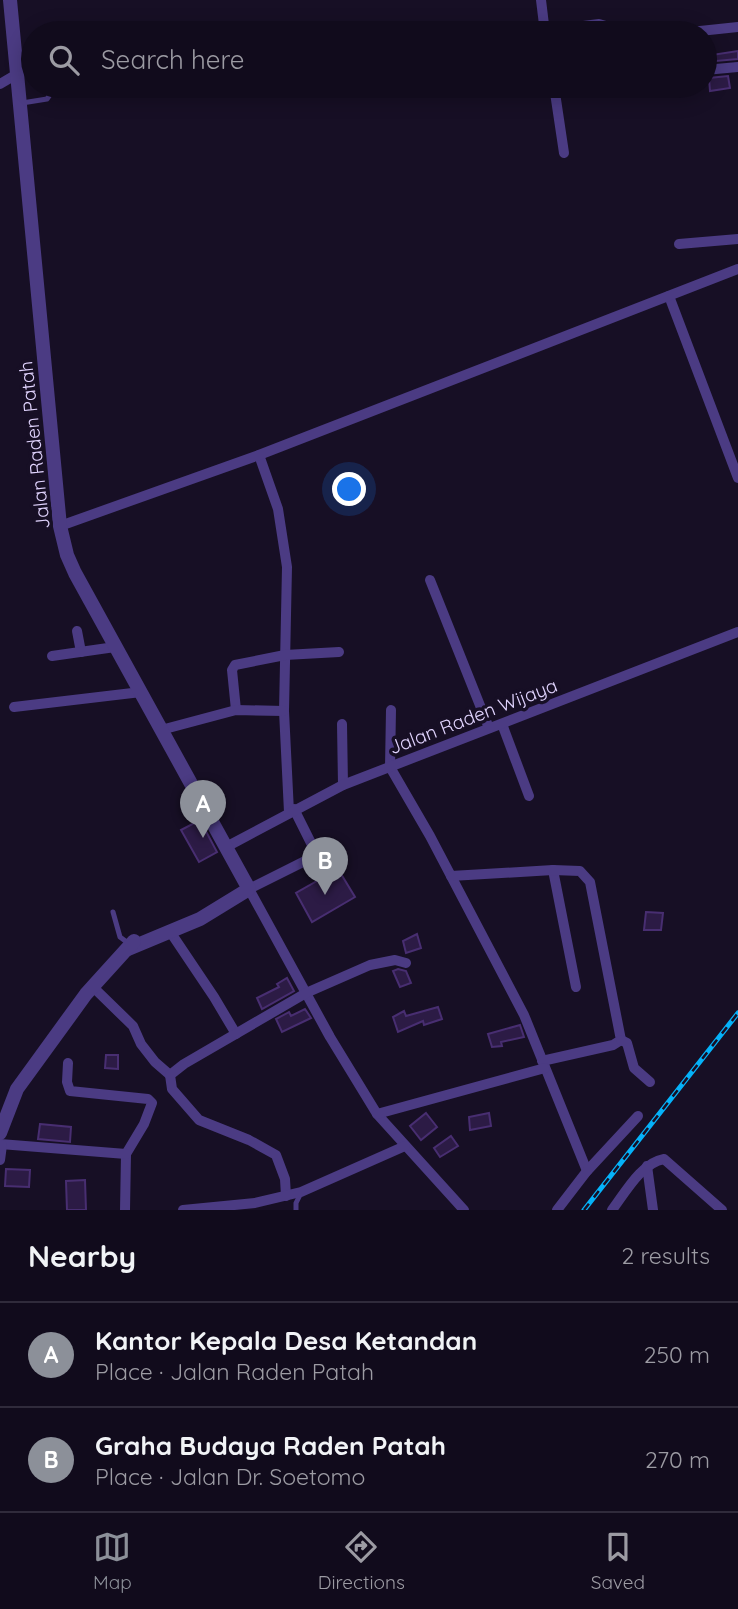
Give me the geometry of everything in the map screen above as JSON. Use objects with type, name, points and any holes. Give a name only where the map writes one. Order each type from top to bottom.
[{"type":"street","points":[[541,0],[544,21]]},
{"type":"street","name":"Jalan Raden Patah","points":[[7,9],[20,103],[60,526],[71,564],[161,730],[228,846],[249,889]]},
{"type":"street","points":[[717,29],[738,27]]},
{"type":"street","points":[[717,69],[738,67]]},
{"type":"street","points":[[0,84],[17,74]]},
{"type":"street","points":[[556,98],[564,153]]},
{"type":"street","points":[[679,244],[738,239]]},
{"type":"street","points":[[60,526],[259,455],[738,269]]},
{"type":"street","points":[[669,296],[738,478]]},
{"type":"street","points":[[0,1160],[1,1141],[17,1089],[93,987],[129,947],[214,912],[249,889],[317,855],[291,811],[284,710],[287,567],[278,509],[259,455]]},
{"type":"street","points":[[430,580],[489,728]]},
{"type":"street","points":[[77,631],[81,652]]},
{"type":"street","name":"Jalan Raden Wijaya","points":[[228,846],[343,785],[738,632]]},
{"type":"street","points":[[52,656],[115,647]]},
{"type":"street","points":[[236,710],[232,670],[235,665],[285,655],[339,652]]},
{"type":"street","points":[[14,707],[141,692]]},
{"type":"street","points":[[161,730],[236,710],[284,710]]},
{"type":"street","points":[[391,710],[390,767],[524,1015],[587,1171]]},
{"type":"street","points":[[502,723],[529,796]]},
{"type":"street","points":[[342,724],[343,785]]},
{"type":"street","points":[[451,877],[553,870],[580,871],[590,882],[621,1040]]},
{"type":"street","points":[[553,870],[576,987]]},
{"type":"street","points":[[249,889],[330,1037],[377,1114],[464,1210]]},
{"type":"street","points":[[173,931],[236,1034]]},
{"type":"street","points":[[170,1075],[184,1064],[306,993],[370,965],[395,960],[406,963]]},
{"type":"street","points":[[93,987],[133,1027],[141,1044],[170,1075],[172,1089],[200,1120],[249,1140],[276,1155],[285,1180],[286,1196]]},
{"type":"street","points":[[377,1114],[613,1045],[621,1040]]},
{"type":"street","points":[[621,1040],[627,1043],[634,1068],[650,1082]]},
{"type":"street","points":[[68,1063],[67,1082],[70,1091],[151,1101],[152,1107],[126,1154],[125,1210]]},
{"type":"street","points":[[557,1210],[587,1171],[638,1116]]},
{"type":"street","points":[[1,1141],[126,1154]]},
{"type":"street","points":[[183,1210],[255,1203],[301,1192],[405,1146]]},
{"type":"street","points":[[612,1210],[647,1166],[656,1160],[664,1159],[722,1210]]},
{"type":"street","points":[[647,1166],[653,1210]]},
{"type":"lane","points":[[20,103],[48,98]]},
{"type":"lane","points":[[113,912],[120,937],[129,947]]},
{"type":"lane","points":[[296,1210],[301,1192]]},
{"type":"building","points":[[738,51],[738,59],[717,61],[717,54]]},
{"type":"building","points":[[728,76],[730,88],[717,90],[717,77]]},
{"type":"building","points":[[200,820],[217,852],[199,862],[181,830]]},
{"type":"building","points":[[338,869],[355,897],[312,922],[296,893]]},
{"type":"building","points":[[646,912],[663,913],[661,930],[644,930]]},
{"type":"building","points":[[417,934],[421,948],[406,953],[403,941]]},
{"type":"building","points":[[393,971],[406,971],[411,983],[400,987]]},
{"type":"building","points":[[287,978],[294,991],[262,1009],[257,998],[279,987],[277,984]]},
{"type":"building","points":[[438,1007],[442,1019],[424,1025],[423,1021],[398,1032],[393,1017],[404,1011],[406,1016]]},
{"type":"building","points":[[305,1009],[311,1018],[282,1032],[276,1019],[289,1012],[291,1016]]},
{"type":"building","points":[[520,1025],[524,1037],[492,1047],[488,1034]]},
{"type":"building","points":[[106,1055],[118,1055],[118,1069],[105,1068]]},
{"type":"building","points":[[426,1113],[437,1127],[421,1140],[410,1126]]},
{"type":"building","points":[[489,1113],[491,1126],[470,1130],[469,1117]]},
{"type":"building","points":[[40,1124],[71,1127],[70,1142],[38,1139]]},
{"type":"building","points":[[451,1136],[458,1146],[440,1157],[434,1148]]},
{"type":"building","points":[[6,1169],[30,1170],[29,1187],[5,1186]]},
{"type":"building","points":[[85,1180],[86,1210],[67,1210],[66,1181]]},
{"type":"railway","points":[[584,1210],[738,1013]]},
{"type":"place","name":"Kantor Kepala Desa Ketandan","points":[[203,838]]},
{"type":"place","name":"Graha Budaya Raden Patah","points":[[325,895]]}]
